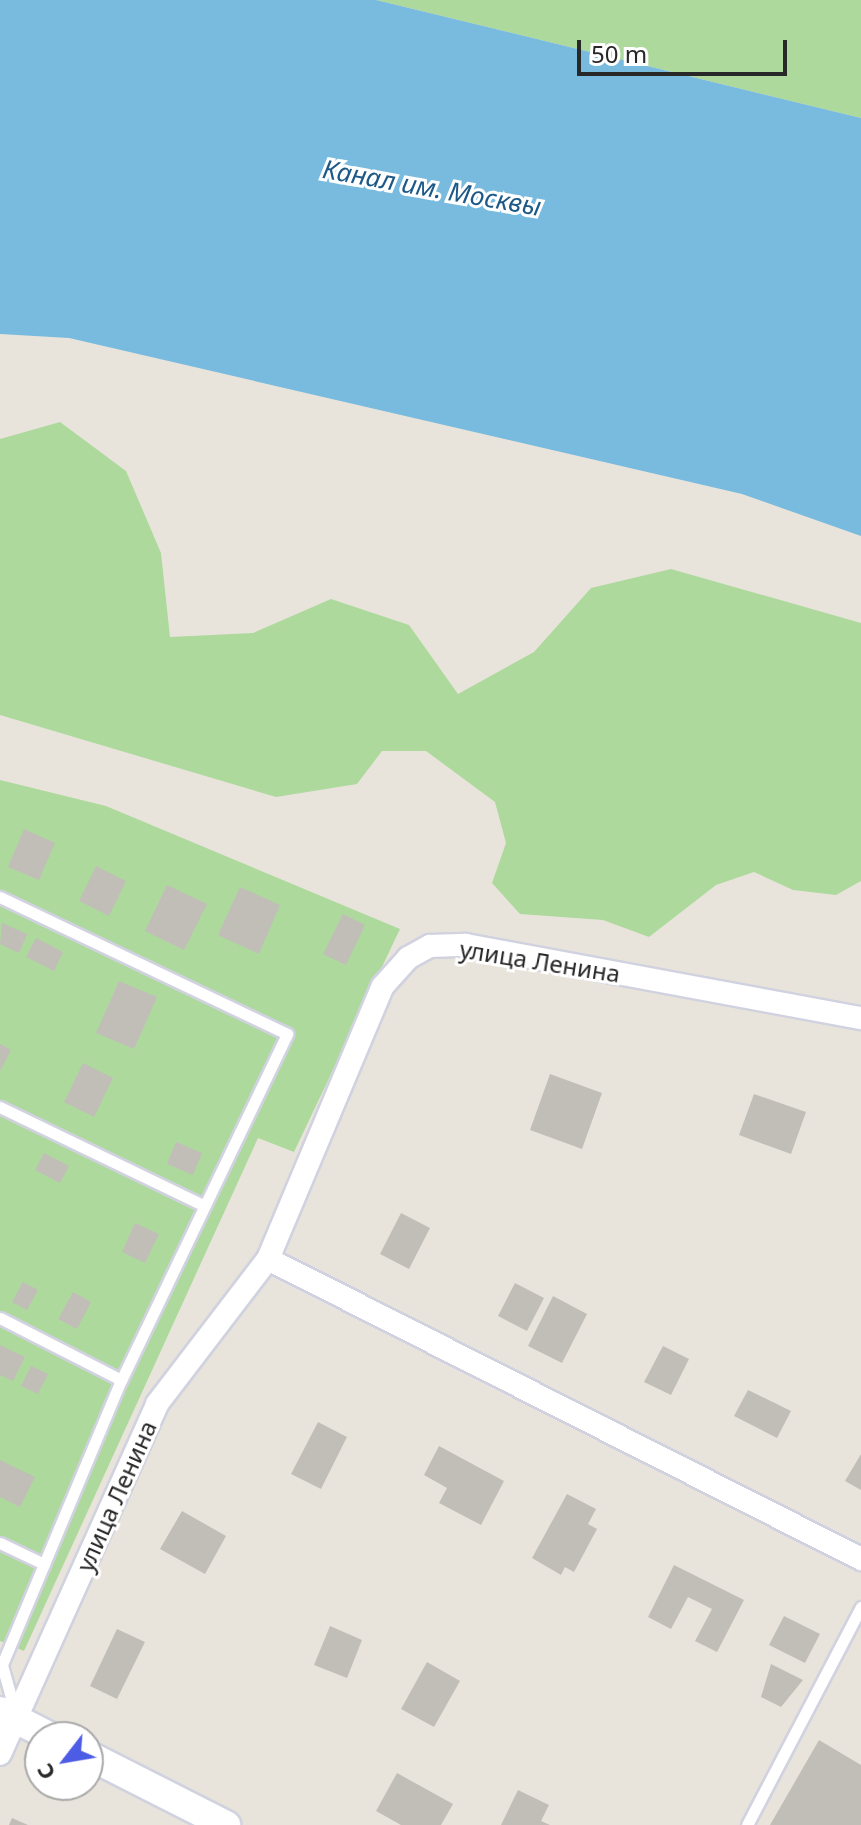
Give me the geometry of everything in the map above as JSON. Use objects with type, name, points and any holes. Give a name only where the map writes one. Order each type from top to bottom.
[{"type":"street","name":"улица Ленина","points":[[0,1754],[8,1715],[157,1404],[268,1259],[383,986],[408,958],[430,946],[466,945],[861,1018]]},
{"type":"street","points":[[268,1259],[861,1559]]},
{"type":"street","points":[[104,1763],[226,1825]]},
{"type":"lane","points":[[0,897],[287,1034],[121,1380],[2,1665],[8,1715]]},
{"type":"lane","points":[[0,1107],[203,1205]]},
{"type":"lane","points":[[0,1318],[121,1380]]},
{"type":"lane","points":[[0,1543],[44,1564]]},
{"type":"lane","points":[[747,1825],[861,1607]]},
{"type":"green space","points":[[376,0],[861,0],[861,118]]},
{"type":"green space","points":[[60,422],[126,471],[161,553],[170,637],[253,633],[331,599],[409,625],[458,694],[534,652],[591,588],[671,569],[861,623],[861,881],[836,895],[793,890],[754,872],[716,885],[649,937],[603,920],[520,914],[492,883],[506,843],[495,802],[426,751],[382,751],[357,784],[276,797],[0,715],[0,439]]},
{"type":"green space","points":[[0,780],[106,806],[400,929],[294,1152],[258,1138],[24,1651],[0,1641]]},
{"type":"water","name":"Канал им. Москвы","points":[[0,0],[376,0],[861,118],[861,536],[742,494],[69,338],[0,334]]},
{"type":"building","points":[[24,829],[55,843],[39,880],[8,867]]},
{"type":"building","points":[[96,866],[126,881],[109,916],[79,901]]},
{"type":"building","points":[[167,885],[207,904],[184,950],[145,931]]},
{"type":"building","points":[[240,887],[280,905],[259,954],[218,935]]},
{"type":"building","points":[[343,914],[365,925],[346,965],[323,954]]},
{"type":"building","points":[[2,923],[27,934],[19,953],[0,944]]},
{"type":"building","points":[[36,938],[63,952],[54,971],[26,957]]},
{"type":"building","points":[[119,981],[157,997],[134,1049],[96,1033]]},
{"type":"building","points":[[0,1044],[11,1050],[0,1071]]},
{"type":"building","points":[[83,1063],[113,1078],[94,1117],[64,1102]]},
{"type":"building","points":[[550,1074],[602,1093],[582,1149],[530,1130]]},
{"type":"building","points":[[754,1094],[806,1112],[791,1154],[739,1135]]},
{"type":"building","points":[[176,1142],[202,1153],[193,1175],[167,1164]]},
{"type":"building","points":[[44,1153],[69,1166],[60,1183],[35,1170]]},
{"type":"building","points":[[401,1213],[430,1228],[409,1269],[380,1254]]},
{"type":"building","points":[[135,1223],[159,1234],[145,1263],[122,1252]]},
{"type":"building","points":[[23,1282],[38,1290],[27,1310],[12,1302]]},
{"type":"building","points":[[515,1283],[544,1298],[527,1331],[498,1316]]},
{"type":"building","points":[[73,1292],[91,1302],[77,1329],[58,1319]]},
{"type":"building","points":[[553,1296],[587,1314],[562,1363],[528,1346]]},
{"type":"building","points":[[0,1345],[25,1357],[13,1381],[0,1375]]},
{"type":"building","points":[[663,1346],[689,1359],[671,1395],[644,1382]]},
{"type":"building","points":[[31,1366],[48,1374],[38,1394],[21,1386]]},
{"type":"building","points":[[748,1390],[791,1411],[777,1438],[734,1416]]},
{"type":"building","points":[[318,1422],[347,1437],[321,1489],[291,1474]]},
{"type":"building","points":[[439,1446],[504,1481],[481,1525],[439,1503],[447,1488],[424,1475]]},
{"type":"building","points":[[861,1454],[861,1490],[845,1481]]},
{"type":"building","points":[[0,1460],[35,1477],[20,1507],[0,1497]]},
{"type":"building","points":[[567,1494],[596,1509],[588,1524],[597,1529],[574,1572],[565,1567],[561,1575],[532,1558]]},
{"type":"building","points":[[182,1511],[226,1536],[205,1574],[160,1549]]},
{"type":"building","points":[[674,1565],[744,1600],[717,1652],[695,1641],[712,1609],[688,1597],[671,1629],[648,1617]]},
{"type":"building","points":[[784,1616],[820,1634],[805,1663],[769,1645]]},
{"type":"building","points":[[330,1626],[362,1640],[347,1678],[314,1665]]},
{"type":"building","points":[[117,1629],[145,1642],[117,1699],[90,1686]]},
{"type":"building","points":[[427,1662],[460,1681],[434,1727],[401,1709]]},
{"type":"building","points":[[771,1664],[803,1680],[781,1707],[761,1697]]},
{"type":"building","points":[[819,1740],[861,1765],[861,1825],[770,1825]]},
{"type":"building","points":[[397,1773],[453,1804],[441,1825],[401,1825],[376,1811]]},
{"type":"building","points":[[518,1790],[549,1805],[541,1821],[550,1825],[501,1825]]},
{"type":"building","points":[[12,1818],[28,1825],[9,1825]]}]
